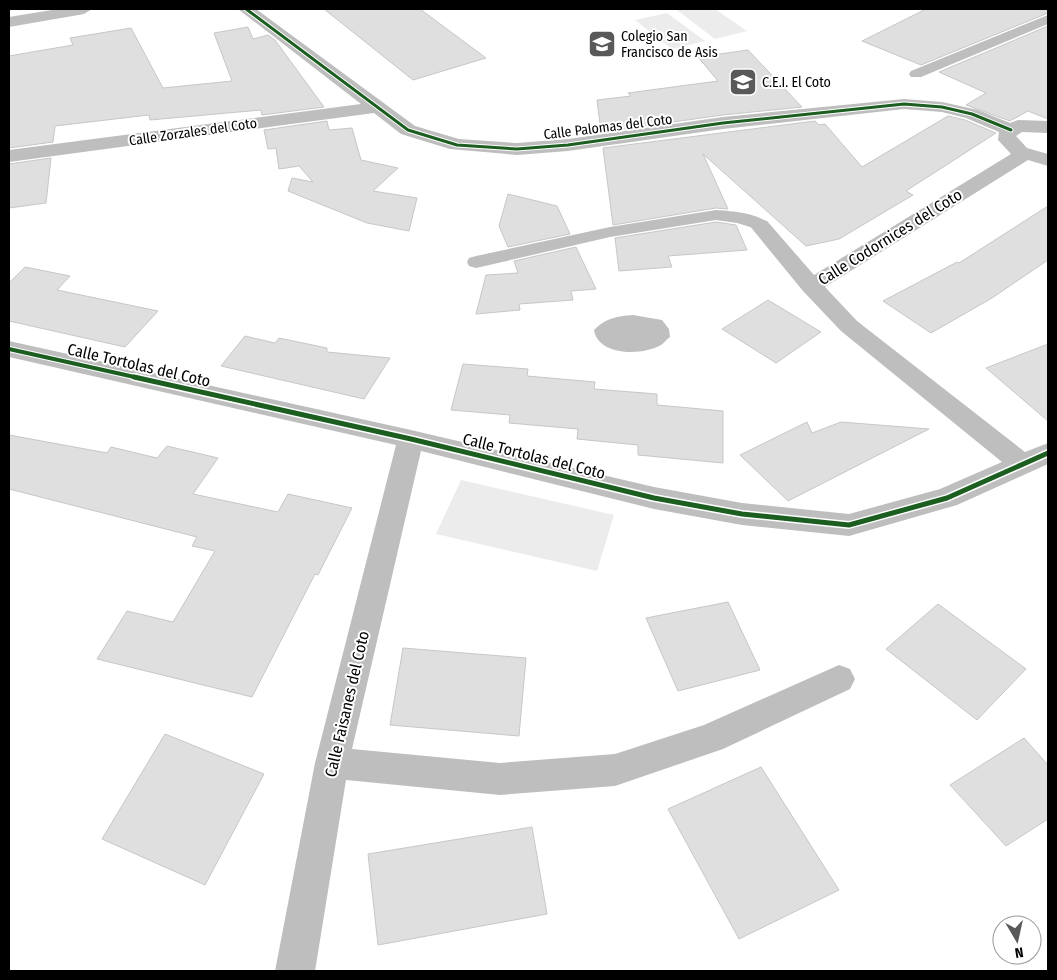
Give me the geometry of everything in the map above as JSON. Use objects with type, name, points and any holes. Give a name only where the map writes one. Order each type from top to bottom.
[{"type":"street","points":[[9,22],[84,9]]},
{"type":"street","name":"Calle Palomas del Coto","points":[[246,9],[408,130],[457,145],[489,149],[568,145],[722,123],[904,104],[942,107],[972,114],[1011,130]]},
{"type":"street","name":"Calle Zorzales del Coto","points":[[9,156],[377,107]]},
{"type":"street","points":[[1048,127],[1027,125],[1011,130],[1007,134],[1007,140],[1012,146],[1025,154],[1048,160]]},
{"type":"street","name":"Calle Codornices del Coto","points":[[1022,464],[849,326],[811,286],[1025,154]]},
{"type":"street","points":[[760,225],[811,286]]},
{"type":"street","name":"Calle Tortolas del Coto","points":[[9,349],[411,439],[654,498],[742,514],[850,525],[947,498],[1048,452]]},
{"type":"street","name":"Calle Faisanes del Coto","points":[[295,971],[332,763],[411,439]]},
{"type":"street","points":[[332,763],[500,779],[615,770],[712,738],[839,679]]},
{"type":"lane","points":[[916,74],[1048,19]]},
{"type":"lane","points":[[476,262],[610,232],[716,215],[740,218],[760,225]]},
{"type":"shaded area","points":[[715,9],[747,31],[715,39],[677,10]]},
{"type":"shaded area","points":[[667,13],[705,41],[672,49],[635,20]]},
{"type":"shaded area","points":[[633,315],[662,320],[669,329],[670,337],[653,349],[633,352],[612,349],[603,345],[597,339],[594,330],[607,320]]},
{"type":"shaded area","points":[[461,480],[614,515],[597,571],[436,534]]},
{"type":"building","points":[[324,9],[420,9],[486,58],[413,80]]},
{"type":"building","points":[[926,9],[1048,9],[1048,13],[921,65],[862,41]]},
{"type":"building","points":[[1048,26],[1048,119],[1028,111],[1010,121],[966,105],[986,93],[939,72]]},
{"type":"building","points":[[248,27],[253,39],[268,35],[275,40],[324,107],[262,115],[261,110],[150,120],[149,115],[55,126],[53,142],[9,148],[9,56],[73,45],[70,38],[131,28],[163,88],[232,81],[214,33]]},
{"type":"building","points":[[748,50],[802,107],[723,115],[601,132],[597,100],[631,96],[628,93],[718,81],[698,57]]},
{"type":"building","points":[[948,116],[965,120],[996,133],[906,191],[913,195],[839,239],[806,246],[703,154],[728,209],[716,208],[613,225],[603,148],[815,121],[819,125],[825,124],[862,167]]},
{"type":"building","points":[[327,121],[329,130],[352,128],[361,160],[398,168],[373,191],[417,198],[409,231],[367,223],[288,191],[292,178],[313,182],[299,166],[279,169],[276,148],[268,149],[264,130]]},
{"type":"building","points":[[51,158],[46,203],[9,208],[9,164]]},
{"type":"building","points":[[508,194],[557,206],[570,234],[508,247],[499,226]]},
{"type":"building","points":[[1048,206],[1048,260],[992,298],[931,333],[883,301],[957,262],[959,263]]},
{"type":"building","points":[[716,222],[736,225],[747,250],[668,256],[672,267],[619,271],[615,238]]},
{"type":"building","points":[[576,247],[596,289],[571,291],[573,300],[519,304],[520,310],[476,314],[486,275],[518,273],[514,261]]},
{"type":"building","points":[[25,267],[70,276],[57,290],[158,311],[125,347],[9,321],[9,283]]},
{"type":"building","points":[[768,300],[821,332],[776,363],[722,329]]},
{"type":"building","points":[[245,336],[275,343],[279,338],[327,348],[327,352],[390,358],[364,399],[221,366]]},
{"type":"building","points":[[1048,344],[1048,421],[986,368]]},
{"type":"building","points":[[463,364],[528,369],[527,376],[595,382],[594,389],[657,394],[657,405],[723,411],[723,463],[638,455],[638,445],[577,439],[578,429],[509,423],[510,415],[451,410]]},
{"type":"building","points":[[807,422],[812,433],[841,422],[929,429],[788,501],[740,455]]},
{"type":"building","points":[[9,435],[107,453],[111,447],[157,458],[167,446],[218,458],[193,494],[278,512],[288,494],[352,508],[318,575],[315,574],[252,697],[97,659],[127,611],[173,622],[215,551],[192,546],[197,537],[9,489]]},
{"type":"building","points":[[728,602],[760,670],[678,691],[646,618]]},
{"type":"building","points":[[938,604],[1026,669],[977,720],[886,649]]},
{"type":"building","points":[[403,648],[526,658],[519,736],[390,725]]},
{"type":"building","points":[[165,734],[264,774],[205,885],[102,839]]},
{"type":"building","points":[[1024,738],[1048,765],[1048,819],[1006,846],[950,785]]},
{"type":"building","points":[[761,767],[839,890],[739,939],[668,809]]},
{"type":"building","points":[[532,827],[547,914],[378,945],[368,854]]},
{"type":"cycle path","points":[[246,9],[408,130],[457,145],[517,149],[568,145],[723,123],[904,104],[942,107],[972,114],[1011,130]]},
{"type":"cycle path","points":[[9,349],[411,439],[654,498],[742,514],[849,525],[947,498],[1048,453]]},
{"type":"place","name":"Colegio San Francisco de Asis","points":[[602,44]]},
{"type":"place","name":"C.E.I. El Coto","points":[[743,82]]}]
